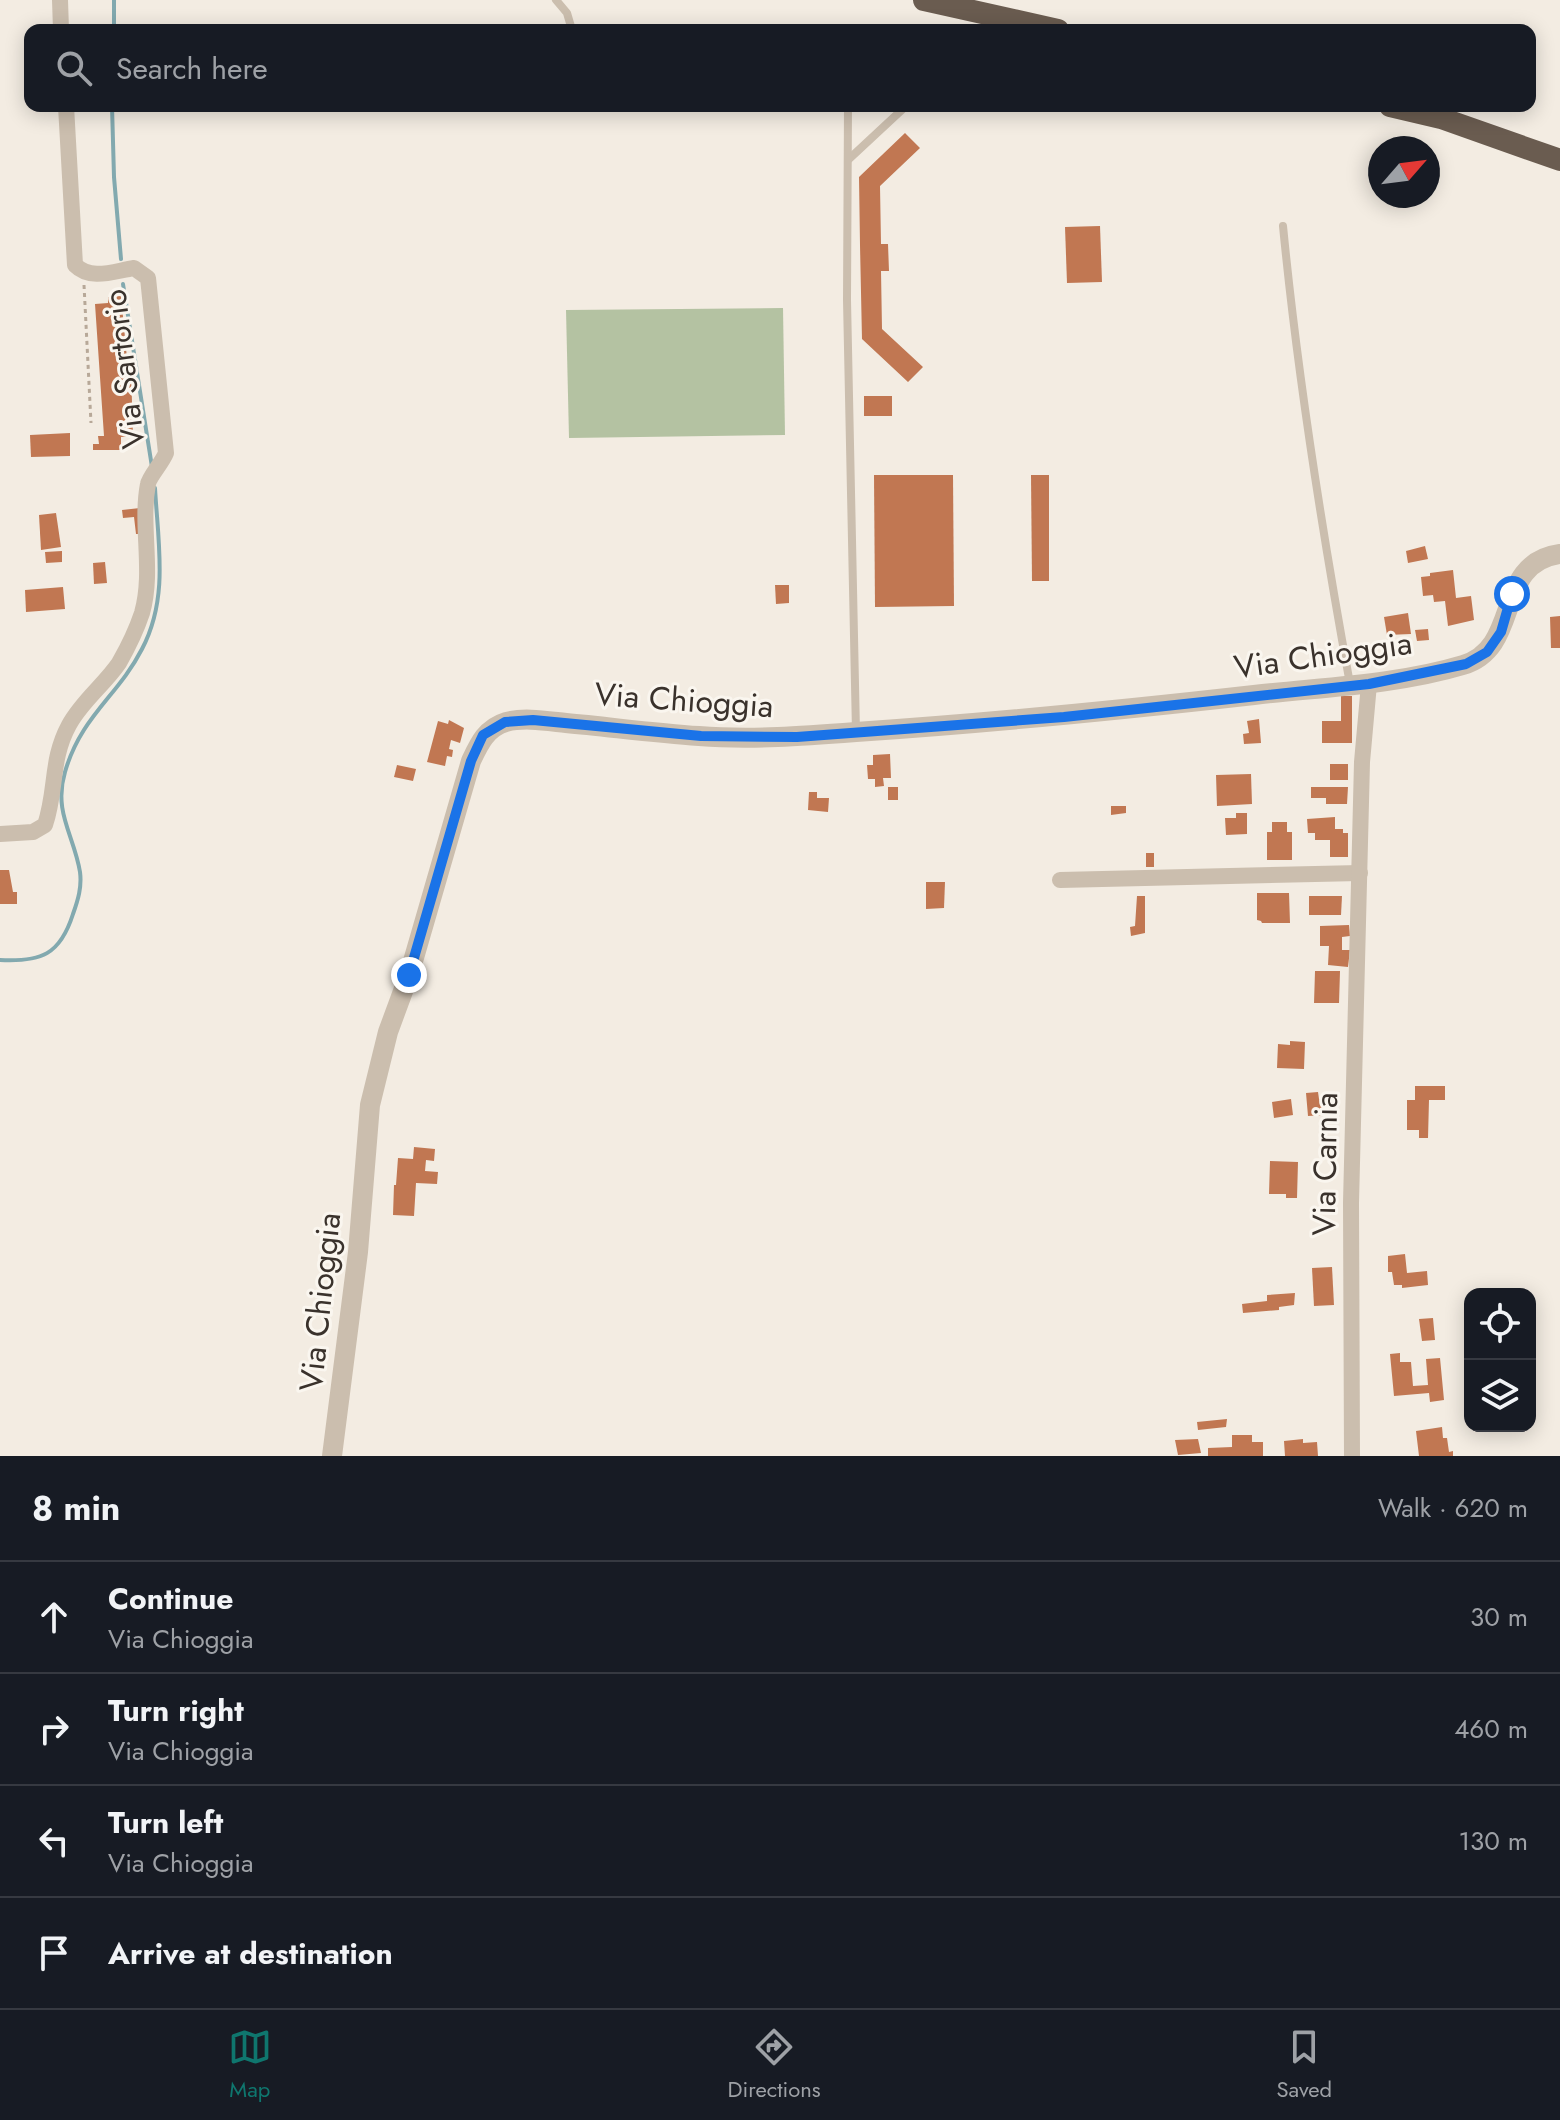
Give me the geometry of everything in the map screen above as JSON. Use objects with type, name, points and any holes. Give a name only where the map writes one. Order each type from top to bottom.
[{"type":"highway","points":[[924,0],[1031,24]]},
{"type":"highway","points":[[1416,112],[1560,160]]},
{"type":"street","points":[[60,0],[61,24]]},
{"type":"street","name":"Via Sartorio","points":[[0,834],[33,832],[45,825],[50,812],[55,761],[70,723],[118,663],[142,612],[147,567],[148,481],[160,467],[166,453],[148,278],[134,268],[94,275],[83,273],[75,265],[66,112]]},
{"type":"street","name":"Via Chioggia","points":[[332,1456],[358,1252],[370,1105],[388,1032],[409,975],[471,761],[483,735],[505,722],[533,720],[701,736],[797,737],[1064,717],[1360,684],[1466,664],[1487,652],[1501,632],[1512,594],[1525,569],[1560,554]]},
{"type":"street","name":"Via Carnia","points":[[1352,1456],[1351,1203],[1362,762],[1360,684]]},
{"type":"street","points":[[1060,880],[1360,873]]},
{"type":"lane","points":[[556,0],[567,13],[570,24]]},
{"type":"lane","points":[[848,112],[847,300],[856,732]]},
{"type":"lane","points":[[849,159],[900,112]]},
{"type":"lane","points":[[1283,226],[1295,347],[1317,505],[1360,684]]},
{"type":"path","name":"Via Sartorio","points":[[83,273],[91,423]]},
{"type":"green space","points":[[783,308],[785,435],[569,438],[566,310]]},
{"type":"building","points":[[905,133],[920,148],[880,186],[881,244],[888,244],[889,271],[881,271],[882,329],[923,367],[908,382],[862,339],[859,177]]},
{"type":"building","points":[[1100,226],[1102,282],[1067,283],[1065,227]]},
{"type":"building","points":[[121,296],[128,369],[131,369],[133,436],[121,437],[121,450],[93,450],[93,444],[99,444],[98,436],[104,436],[95,304],[108,303],[108,297]]},
{"type":"building","points":[[864,396],[892,396],[892,416],[864,416]]},
{"type":"building","points":[[70,433],[70,456],[31,457],[30,435]]},
{"type":"building","points":[[874,475],[953,475],[954,606],[875,607]]},
{"type":"building","points":[[1031,475],[1049,475],[1049,581],[1032,581]]},
{"type":"building","points":[[140,508],[141,534],[136,534],[134,517],[123,518],[122,510]]},
{"type":"building","points":[[56,513],[61,547],[41,550],[39,515]]},
{"type":"building","points":[[1425,546],[1428,559],[1408,563],[1406,551]]},
{"type":"building","points":[[62,551],[62,562],[46,563],[45,552]]},
{"type":"building","points":[[105,562],[107,583],[94,584],[93,563]]},
{"type":"building","points":[[1453,570],[1456,598],[1471,596],[1474,620],[1448,626],[1445,601],[1434,602],[1433,595],[1423,596],[1421,577]]},
{"type":"building","points":[[775,585],[789,585],[789,603],[776,604]]},
{"type":"building","points":[[63,587],[65,609],[26,612],[25,590]]},
{"type":"building","points":[[1408,613],[1411,634],[1387,635],[1384,617]]},
{"type":"building","points":[[1560,616],[1560,648],[1551,648],[1550,617]]},
{"type":"building","points":[[1428,629],[1429,640],[1417,641],[1415,630]]},
{"type":"building","points":[[1341,696],[1352,696],[1352,743],[1322,743],[1322,721],[1341,721]]},
{"type":"building","points":[[1259,719],[1261,743],[1244,744],[1243,734],[1249,733],[1247,721]]},
{"type":"building","points":[[449,720],[464,728],[460,743],[451,740],[449,749],[453,750],[452,757],[447,756],[445,766],[427,762],[438,721],[448,724]]},
{"type":"building","points":[[890,754],[891,778],[883,778],[884,786],[875,787],[875,779],[868,779],[867,765],[873,765],[873,755]]},
{"type":"building","points":[[1330,764],[1348,764],[1348,780],[1330,780]]},
{"type":"building","points":[[397,765],[416,769],[413,781],[394,777]]},
{"type":"building","points":[[1251,774],[1252,804],[1217,806],[1216,775]]},
{"type":"building","points":[[888,787],[898,787],[898,800],[888,800]]},
{"type":"building","points":[[1311,787],[1348,787],[1347,804],[1326,804],[1326,798],[1311,798]]},
{"type":"building","points":[[809,792],[817,792],[817,798],[829,798],[828,812],[808,810]]},
{"type":"building","points":[[1111,806],[1126,806],[1126,813],[1111,815]]},
{"type":"building","points":[[1236,813],[1247,813],[1247,834],[1226,835],[1225,818],[1236,818]]},
{"type":"building","points":[[1335,817],[1335,829],[1348,833],[1348,857],[1330,857],[1330,840],[1315,840],[1315,833],[1308,833],[1307,819]]},
{"type":"building","points":[[1272,822],[1287,822],[1287,832],[1292,832],[1292,860],[1267,860],[1267,832],[1272,832]]},
{"type":"building","points":[[1146,853],[1154,853],[1154,867],[1146,867]]},
{"type":"building","points":[[0,870],[9,870],[13,892],[17,892],[17,904],[0,904]]},
{"type":"building","points":[[926,882],[945,882],[944,908],[926,909]]},
{"type":"building","points":[[1257,893],[1289,893],[1290,923],[1262,923],[1257,920]]},
{"type":"building","points":[[1137,896],[1145,896],[1145,933],[1131,936],[1130,927],[1135,926]]},
{"type":"building","points":[[1309,896],[1342,896],[1341,915],[1309,915]]},
{"type":"building","points":[[1349,925],[1350,936],[1342,937],[1342,950],[1350,950],[1348,967],[1328,965],[1329,946],[1320,946],[1320,926]]},
{"type":"building","points":[[1315,971],[1340,971],[1339,1003],[1314,1003]]},
{"type":"building","points":[[1290,1041],[1305,1042],[1304,1069],[1277,1068],[1278,1044],[1290,1045]]},
{"type":"building","points":[[1415,1086],[1445,1086],[1445,1100],[1429,1100],[1428,1138],[1419,1138],[1419,1130],[1407,1130],[1407,1100],[1415,1100]]},
{"type":"building","points":[[1318,1092],[1319,1099],[1324,1098],[1325,1115],[1308,1116],[1306,1093]]},
{"type":"building","points":[[1291,1099],[1293,1115],[1274,1118],[1272,1102]]},
{"type":"building","points":[[414,1147],[435,1149],[434,1161],[426,1160],[425,1171],[438,1172],[437,1184],[416,1183],[414,1216],[393,1215],[398,1158],[413,1159]]},
{"type":"building","points":[[1270,1161],[1298,1162],[1297,1198],[1286,1198],[1286,1194],[1269,1194]]},
{"type":"building","points":[[1405,1254],[1407,1273],[1427,1271],[1428,1285],[1402,1288],[1402,1285],[1394,1285],[1392,1272],[1388,1272],[1388,1256]]},
{"type":"building","points":[[1332,1267],[1334,1305],[1314,1306],[1312,1268]]},
{"type":"building","points":[[1295,1293],[1294,1305],[1279,1307],[1279,1310],[1243,1313],[1242,1304],[1267,1301],[1267,1295]]},
{"type":"building","points":[[1433,1318],[1435,1340],[1422,1341],[1419,1319]]},
{"type":"building","points":[[1400,1353],[1400,1362],[1411,1362],[1413,1386],[1428,1385],[1426,1359],[1440,1358],[1444,1400],[1430,1402],[1429,1393],[1394,1396],[1390,1354]]},
{"type":"building","points":[[1227,1419],[1226,1427],[1198,1430],[1197,1422]]},
{"type":"building","points":[[1442,1427],[1443,1438],[1447,1438],[1449,1452],[1453,1451],[1453,1456],[1419,1456],[1416,1431]]},
{"type":"building","points":[[1232,1435],[1252,1435],[1252,1442],[1263,1442],[1263,1456],[1208,1456],[1208,1448],[1232,1447]]},
{"type":"building","points":[[1198,1439],[1201,1453],[1178,1455],[1175,1440]]},
{"type":"building","points":[[1303,1439],[1303,1443],[1317,1442],[1318,1456],[1285,1456],[1284,1441]]},
{"type":"waterway","points":[[114,0],[114,24]]},
{"type":"waterway","points":[[112,112],[121,259]]},
{"type":"waterway","points":[[123,284],[152,467]]},
{"type":"waterway","points":[[0,960],[27,959],[47,953],[62,939],[75,909],[80,872],[63,811],[62,786],[80,736],[132,665],[150,630],[156,610],[160,570],[155,488]]},
{"type":"route","points":[[409,975],[471,761],[483,735],[505,722],[533,720],[701,736],[797,737],[1064,717],[1369,684],[1466,664],[1487,652],[1501,632],[1512,594]]}]
